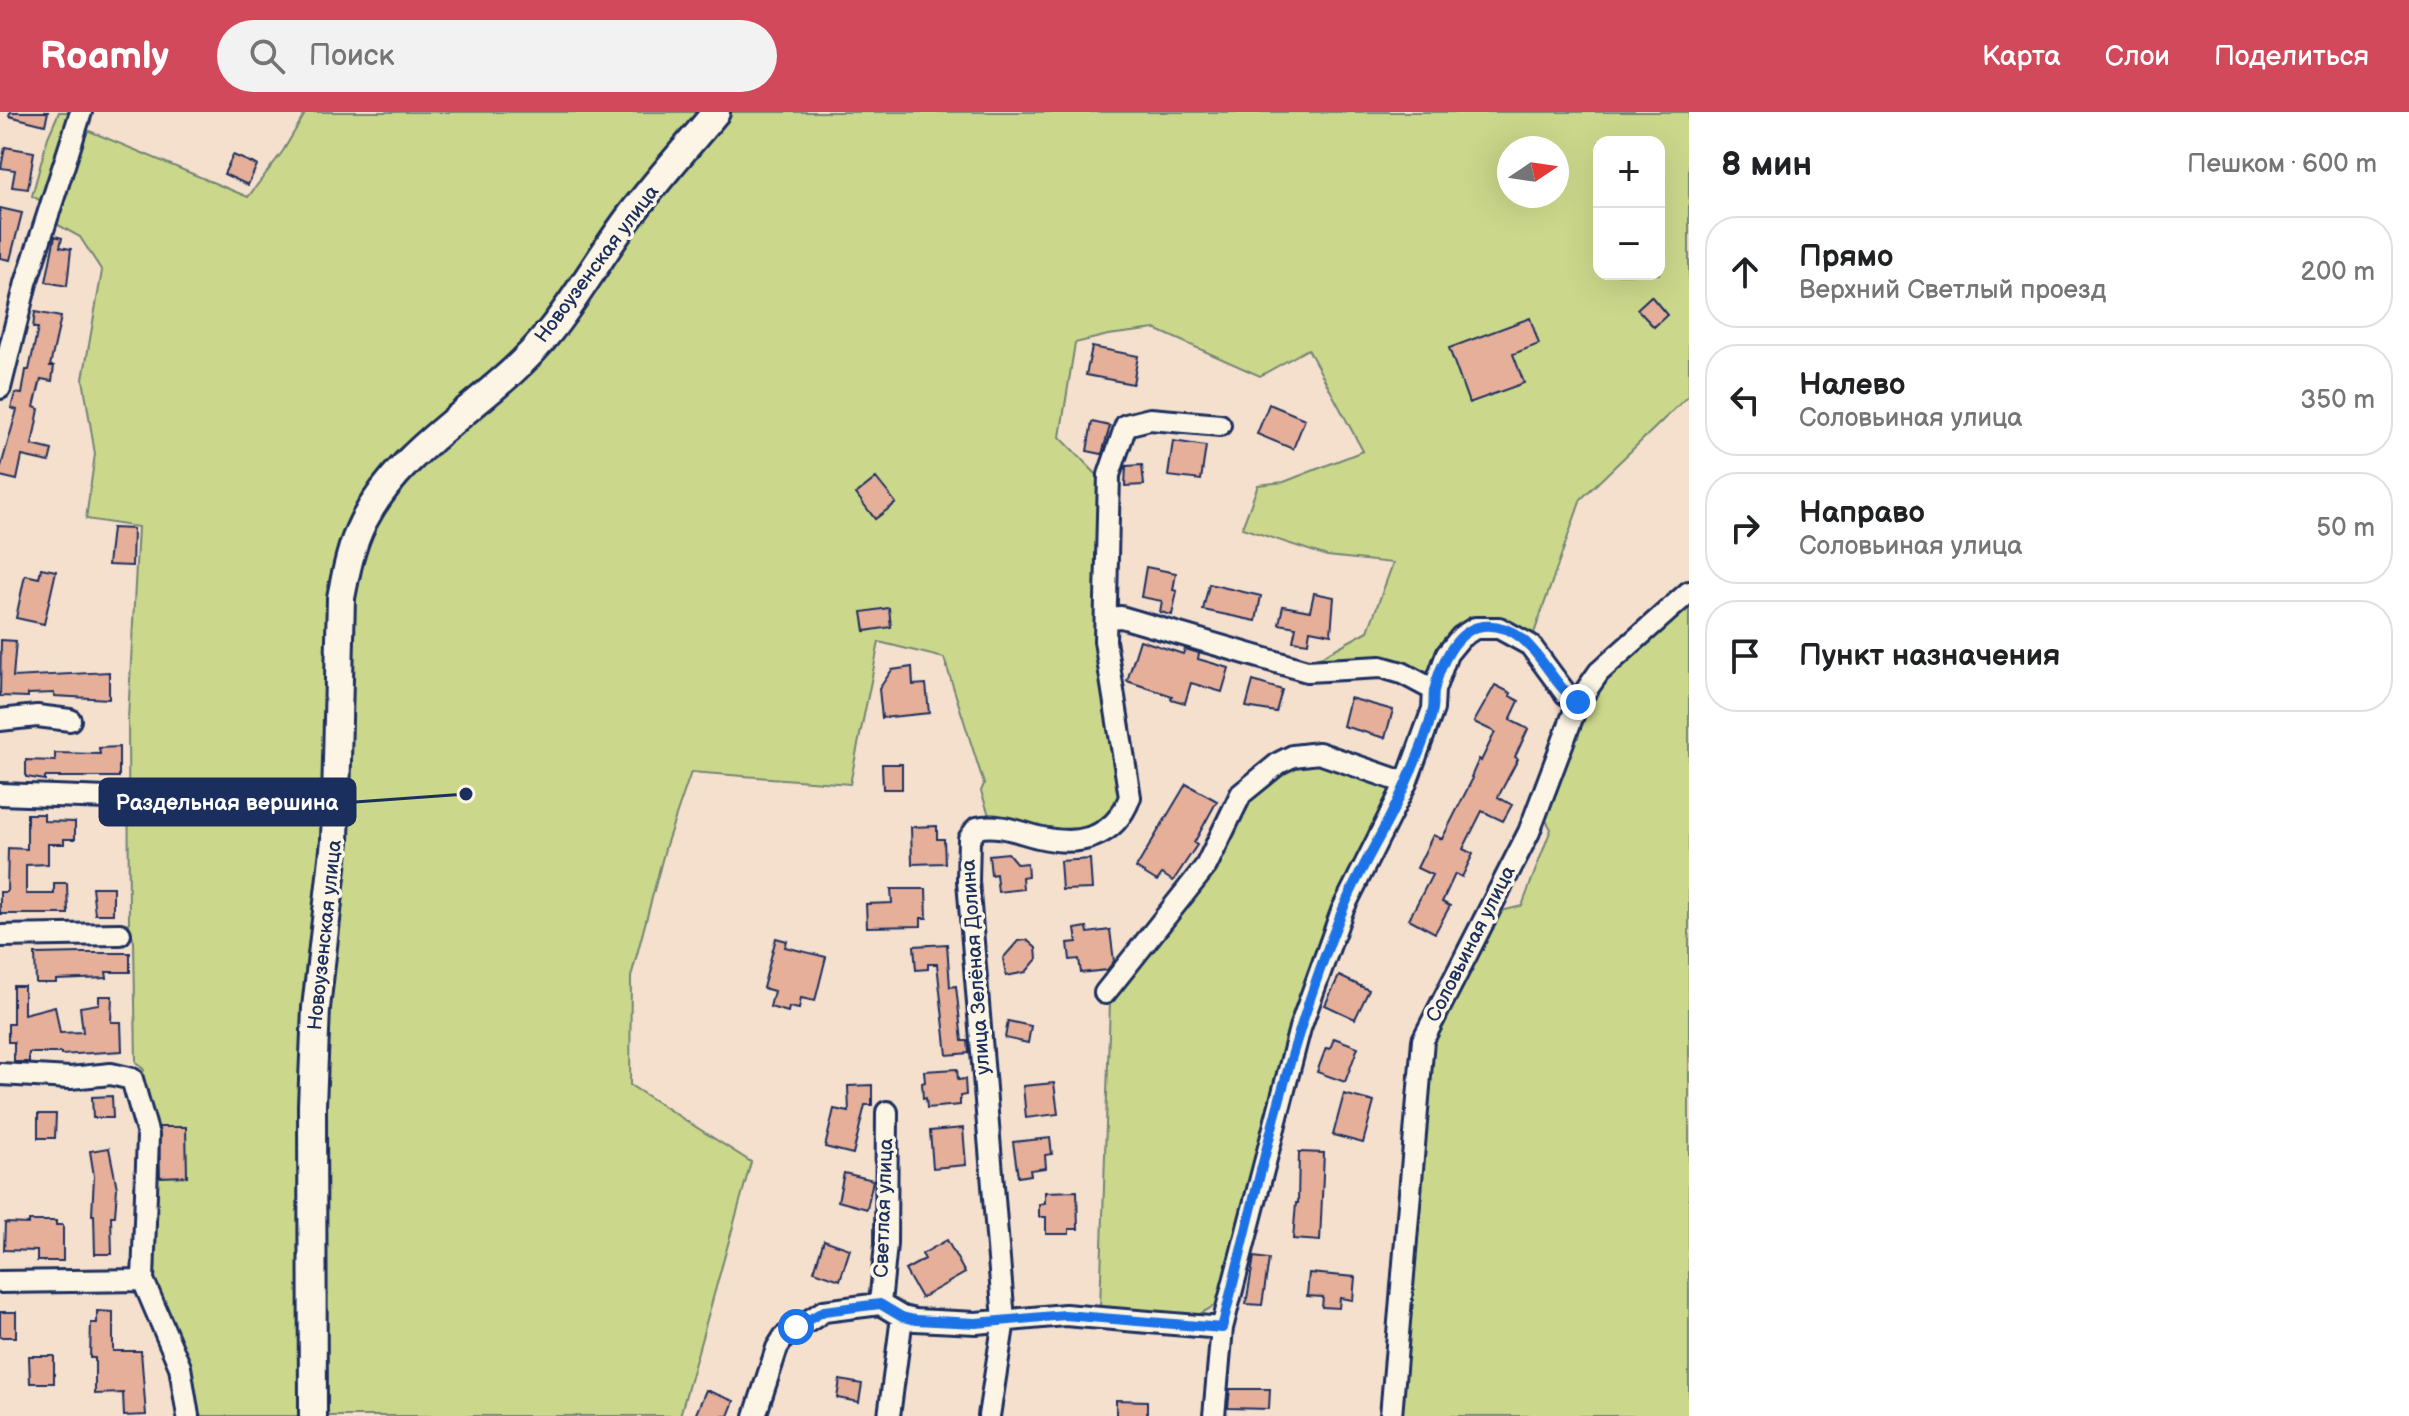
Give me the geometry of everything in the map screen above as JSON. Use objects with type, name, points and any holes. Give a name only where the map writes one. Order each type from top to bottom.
[{"type":"main road","name":"Новоузенская улица","points":[[313,1416],[312,1105],[316,1008],[335,841],[341,598],[349,559],[363,522],[387,486],[425,445],[500,384],[550,332],[631,215],[716,112]]},
{"type":"street","points":[[0,388],[26,283],[81,112]]},
{"type":"street","points":[[1220,425],[1150,419],[1126,425],[1109,475],[1106,618],[1121,617],[1307,671],[1381,667],[1402,673],[1434,690]]},
{"type":"street","name":"Соловьиная улица","points":[[1391,1416],[1423,1040],[1529,832],[1578,702],[1599,672],[1689,592]]},
{"type":"street","name":"улица Зелёная Долина","points":[[989,1416],[1004,1320],[968,881],[969,839],[977,828],[988,825],[1043,838],[1078,840],[1114,827],[1124,814],[1130,797],[1105,641],[1106,618]]},
{"type":"street","points":[[1214,1416],[1222,1328],[1300,1028],[1342,911],[1406,783],[1433,709],[1434,690],[1447,654],[1461,637],[1482,626],[1499,628],[1530,645],[1566,694],[1578,702]]},
{"type":"street","points":[[0,720],[37,716],[70,720]]},
{"type":"street","points":[[1105,993],[1206,866],[1241,794],[1279,763],[1293,756],[1319,753],[1406,783]]},
{"type":"street","points":[[0,794],[108,798]]},
{"type":"street","points":[[0,936],[120,934]]},
{"type":"street","points":[[0,1074],[22,1078],[111,1074],[132,1079],[148,1135],[143,1280],[180,1367],[188,1416]]},
{"type":"street","name":"Светлая улица","points":[[880,1304],[886,1244],[887,1112]]},
{"type":"street","points":[[0,1282],[143,1280]]},
{"type":"street","points":[[755,1416],[777,1348],[784,1337],[824,1311],[880,1304],[902,1317],[976,1323],[1065,1315],[1222,1328]]},
{"type":"street","points":[[889,1416],[902,1317]]},
{"type":"green space","points":[[59,112],[76,112],[43,202],[32,196],[48,137]]},
{"type":"green space","points":[[306,112],[706,112],[545,326],[356,517],[305,1416],[194,1416],[149,1273],[138,1081],[144,1070],[136,1062],[134,942],[129,924],[128,719],[138,527],[86,519],[95,454],[83,379],[102,271],[80,237],[51,221],[80,127],[248,197],[283,151]]},
{"type":"green space","points":[[729,112],[1689,112],[1689,395],[1581,499],[1533,636],[1501,621],[1482,619],[1429,676],[1306,665],[1368,631],[1393,563],[1327,556],[1242,528],[1258,485],[1284,482],[1363,451],[1308,349],[1260,376],[1155,329],[1108,335],[1075,343],[1060,437],[1099,477],[1099,643],[1122,797],[1116,812],[1095,829],[1043,832],[989,815],[981,791],[984,784],[944,658],[879,642],[850,784],[691,772],[666,845],[631,977],[630,1085],[751,1162],[680,1416],[321,1416],[319,1105],[351,598],[368,538],[399,484],[586,291]]},
{"type":"green space","points":[[1689,600],[1689,1416],[1401,1416],[1429,1048],[1497,912],[1522,906],[1551,829],[1544,817],[1585,709],[1606,679]]},
{"type":"green space","points":[[1305,758],[1392,787],[1394,795],[1336,909],[1218,1304],[1198,1315],[1100,1308],[1110,1002],[1212,871],[1249,799],[1282,769]]},
{"type":"building","points":[[10,112],[48,112],[45,125],[9,116]]},
{"type":"building","points":[[5,147],[34,152],[28,189],[12,187],[15,170],[1,168]]},
{"type":"building","points":[[233,155],[257,165],[248,185],[224,174]]},
{"type":"building","points":[[0,208],[22,213],[10,260],[0,258]]},
{"type":"building","points":[[55,236],[62,238],[60,247],[71,249],[67,286],[46,282]]},
{"type":"building","points":[[1651,296],[1667,315],[1654,327],[1637,309]]},
{"type":"building","points":[[35,312],[61,317],[50,366],[54,366],[52,381],[41,379],[34,407],[39,409],[32,445],[52,450],[49,462],[22,456],[17,480],[0,476],[0,470],[17,410],[11,408],[15,393],[22,394],[26,370],[29,370],[38,328],[33,328]]},
{"type":"building","points":[[1530,318],[1539,344],[1513,354],[1524,383],[1469,403],[1449,348]]},
{"type":"building","points":[[1092,347],[1138,356],[1133,384],[1086,375]]},
{"type":"building","points":[[1269,404],[1305,419],[1293,449],[1257,434]]},
{"type":"building","points":[[1092,422],[1110,426],[1102,454],[1087,451]]},
{"type":"building","points":[[1173,441],[1206,446],[1201,480],[1168,476]]},
{"type":"building","points":[[1142,465],[1144,485],[1125,486],[1126,466]]},
{"type":"building","points":[[876,478],[896,503],[875,519],[856,494]]},
{"type":"building","points":[[112,528],[133,529],[132,566],[108,565]]},
{"type":"building","points":[[1146,567],[1176,573],[1173,590],[1177,591],[1172,615],[1160,612],[1162,601],[1141,597]]},
{"type":"building","points":[[41,568],[56,571],[44,624],[16,618],[25,575],[39,578]]},
{"type":"building","points":[[1209,584],[1261,596],[1256,621],[1203,610]]},
{"type":"building","points":[[1314,593],[1334,597],[1331,634],[1310,630],[1308,643],[1293,641],[1296,627],[1279,624],[1283,606],[1310,611]]},
{"type":"building","points":[[889,608],[891,627],[865,631],[862,612]]},
{"type":"building","points":[[1,640],[16,641],[13,677],[109,672],[109,699],[54,696],[54,693],[28,694],[28,697],[0,696]]},
{"type":"building","points":[[1140,640],[1183,654],[1185,649],[1199,653],[1198,659],[1229,668],[1222,692],[1191,683],[1185,703],[1127,681]]},
{"type":"building","points":[[912,667],[913,685],[926,684],[929,713],[882,718],[879,689],[892,670]]},
{"type":"building","points":[[1253,681],[1282,690],[1276,712],[1246,707]]},
{"type":"building","points":[[1495,685],[1519,701],[1510,720],[1528,729],[1515,757],[1518,759],[1498,797],[1512,805],[1503,821],[1482,811],[1463,849],[1473,854],[1462,877],[1455,874],[1442,902],[1450,906],[1435,933],[1409,919],[1432,875],[1417,868],[1433,835],[1442,839],[1495,732],[1474,722]]},
{"type":"building","points":[[1350,698],[1393,710],[1385,738],[1343,726]]},
{"type":"building","points":[[119,747],[119,777],[45,777],[45,780],[26,777],[26,760],[55,761],[55,753],[100,754],[99,748]]},
{"type":"building","points":[[882,764],[902,764],[902,789],[883,789]]},
{"type":"building","points":[[1186,784],[1217,801],[1194,843],[1197,845],[1173,881],[1162,874],[1157,881],[1136,868]]},
{"type":"building","points":[[27,814],[44,814],[44,821],[75,822],[75,839],[64,839],[64,844],[48,844],[48,864],[26,865],[26,894],[54,894],[54,883],[67,883],[68,914],[0,914],[0,892],[7,892],[8,848],[27,849]]},
{"type":"building","points":[[937,826],[937,839],[944,839],[945,863],[912,864],[911,827]]},
{"type":"building","points":[[1008,853],[1017,864],[1027,863],[1028,876],[1022,877],[1023,889],[998,892],[996,874],[991,875],[989,855]]},
{"type":"building","points":[[1090,859],[1092,889],[1062,890],[1060,861]]},
{"type":"building","points":[[92,887],[113,887],[113,914],[95,914]]},
{"type":"building","points":[[891,889],[926,889],[927,918],[921,918],[921,926],[867,927],[866,904],[892,903]]},
{"type":"building","points":[[1087,927],[1088,933],[1110,930],[1114,961],[1107,970],[1081,973],[1079,959],[1070,960],[1068,943],[1077,942],[1075,929]]},
{"type":"building","points":[[776,938],[787,941],[785,947],[826,957],[815,1001],[801,998],[799,1009],[789,1007],[788,1012],[770,1007],[774,991],[763,988]]},
{"type":"building","points":[[1027,940],[1036,948],[1037,959],[1026,972],[1006,976],[1003,958],[1018,941]]},
{"type":"building","points":[[947,944],[950,987],[956,986],[962,1041],[968,1041],[969,1053],[947,1055],[937,964],[928,964],[928,969],[916,970],[914,946]]},
{"type":"building","points":[[130,953],[130,972],[106,972],[107,978],[36,983],[35,954]]},
{"type":"building","points":[[1339,976],[1369,990],[1355,1019],[1325,1005]]},
{"type":"building","points":[[13,986],[24,986],[24,1014],[55,1006],[60,1033],[83,1032],[80,1007],[99,1004],[99,996],[112,996],[111,1022],[121,1022],[122,1051],[61,1055],[29,1053],[29,1062],[14,1062],[14,1042],[8,1042],[8,1024],[13,1024]]},
{"type":"building","points":[[1008,1021],[1031,1026],[1028,1043],[1005,1038]]},
{"type":"building","points":[[1334,1038],[1358,1047],[1345,1082],[1317,1072],[1326,1048],[1330,1049]]},
{"type":"building","points":[[957,1069],[958,1080],[965,1079],[966,1095],[960,1096],[960,1105],[927,1108],[926,1098],[923,1099],[924,1071]]},
{"type":"building","points":[[1054,1083],[1058,1114],[1026,1118],[1023,1086]]},
{"type":"building","points":[[872,1085],[872,1105],[865,1105],[853,1154],[825,1147],[834,1109],[849,1112],[848,1086]]},
{"type":"building","points":[[1344,1094],[1374,1102],[1363,1143],[1333,1135]]},
{"type":"building","points":[[112,1096],[113,1118],[93,1118],[92,1097]]},
{"type":"building","points":[[38,1114],[56,1114],[55,1138],[38,1138]]},
{"type":"building","points":[[159,1127],[186,1127],[187,1176],[160,1177]]},
{"type":"building","points":[[963,1128],[966,1165],[933,1168],[930,1131]]},
{"type":"building","points":[[1050,1138],[1052,1154],[1045,1155],[1046,1168],[1030,1170],[1031,1175],[1018,1177],[1013,1142]]},
{"type":"building","points":[[109,1148],[117,1188],[115,1216],[111,1216],[112,1254],[95,1254],[92,1215],[94,1176],[90,1151]]},
{"type":"building","points":[[1299,1152],[1324,1153],[1320,1241],[1293,1239],[1298,1203]]},
{"type":"building","points":[[844,1173],[873,1180],[867,1209],[838,1201]]},
{"type":"building","points":[[1077,1191],[1078,1229],[1069,1229],[1069,1234],[1046,1234],[1046,1217],[1039,1217],[1039,1204],[1045,1203],[1045,1192]]},
{"type":"building","points":[[29,1221],[56,1221],[56,1225],[63,1225],[63,1261],[37,1261],[37,1251],[4,1250],[5,1223],[29,1224]]},
{"type":"building","points":[[824,1240],[850,1249],[840,1280],[814,1271]]},
{"type":"building","points":[[947,1240],[965,1273],[921,1298],[905,1270],[925,1259],[922,1254]]},
{"type":"building","points":[[1254,1257],[1269,1259],[1262,1305],[1246,1304]]},
{"type":"building","points":[[1309,1273],[1355,1277],[1353,1300],[1340,1298],[1339,1308],[1322,1307],[1323,1297],[1307,1296]]},
{"type":"building","points":[[97,1311],[113,1312],[113,1351],[141,1351],[146,1415],[124,1416],[123,1393],[95,1394],[95,1358],[90,1358],[91,1323],[97,1323]]},
{"type":"building","points":[[0,1312],[16,1312],[16,1337],[0,1337]]},
{"type":"building","points":[[29,1356],[54,1356],[54,1383],[30,1383]]},
{"type":"building","points":[[840,1380],[862,1384],[859,1402],[837,1398]]},
{"type":"building","points":[[1230,1389],[1270,1389],[1269,1409],[1228,1408]]},
{"type":"building","points":[[706,1390],[734,1401],[728,1416],[695,1416]]},
{"type":"building","points":[[1116,1400],[1147,1401],[1147,1416],[1116,1416]]},
{"type":"place","name":"Раздельная вершина","points":[[466,794]]},
{"type":"route","points":[[796,1327],[824,1311],[880,1304],[902,1317],[915,1320],[976,1323],[1065,1315],[1222,1328],[1300,1028],[1342,911],[1406,783],[1433,709],[1434,690],[1447,654],[1461,637],[1475,628],[1499,628],[1530,645],[1566,694],[1578,702]]}]
